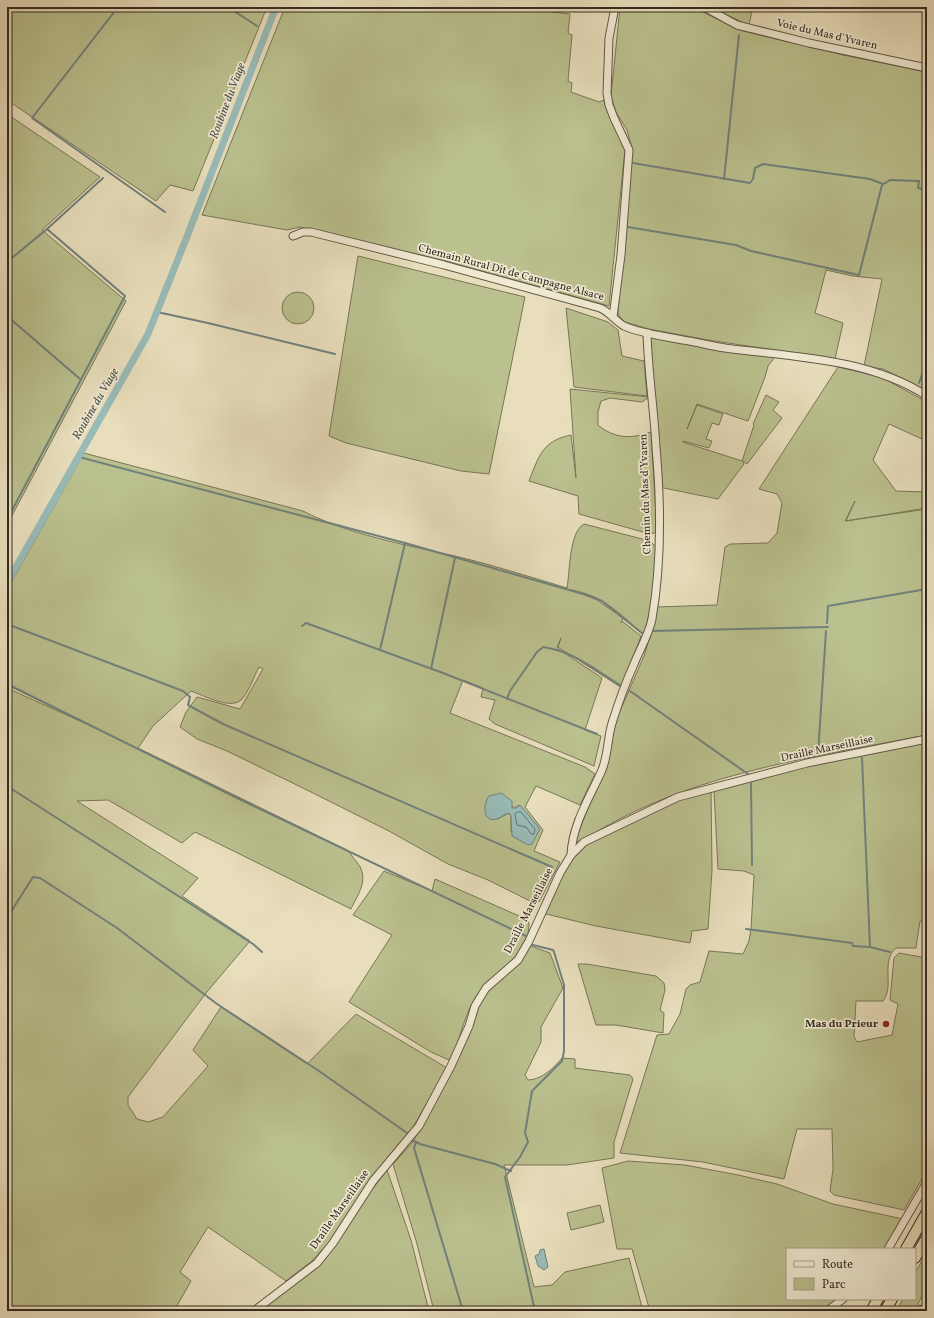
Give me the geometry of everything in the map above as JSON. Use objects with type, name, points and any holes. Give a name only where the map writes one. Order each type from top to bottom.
[{"type":"highway","points":[[907,1248],[927,1212]]},
{"type":"highway","points":[[916,1256],[927,1237]]},
{"type":"highway","points":[[871,1311],[877,1300]]},
{"type":"highway","points":[[885,1311],[891,1300]]},
{"type":"street","points":[[614,317],[621,255],[629,150],[611,111],[607,93],[609,38],[615,7]]},
{"type":"street","name":"Voie du Mas d'Yvaren","points":[[704,7],[737,25],[809,43],[927,68]]},
{"type":"street","name":"Chemain Rural Dit de Campagne Alsace","points":[[293,236],[303,232],[311,232],[437,263],[600,308],[607,311],[624,325],[647,333],[724,348],[834,362],[889,376],[927,396]]},
{"type":"street","name":"Chemin du Mas d'Yvaren","points":[[571,854],[571,846],[582,811],[608,754],[612,722],[633,666],[649,630],[652,618],[657,582],[660,523],[657,459],[648,363],[647,333]]},
{"type":"street","name":"Draille Marseillaise","points":[[254,1311],[317,1263],[333,1243],[373,1181],[419,1126],[451,1066],[469,1026],[475,1006],[486,988],[518,960],[560,873],[571,854],[584,842],[678,797],[807,763],[927,739]]},
{"type":"street","points":[[889,1248],[927,1182]]},
{"type":"street","points":[[827,1311],[842,1300]]},
{"type":"green space","points":[[7,7],[267,7],[193,191],[170,185],[156,201],[7,100]]},
{"type":"green space","points":[[285,7],[552,7],[552,12],[570,14],[568,33],[572,35],[568,81],[572,83],[571,92],[599,102],[604,100],[608,114],[625,150],[609,306],[442,260],[300,227],[287,230],[202,215]]},
{"type":"green space","points":[[620,7],[693,7],[739,30],[843,55],[927,72],[927,391],[883,369],[864,366],[882,279],[853,276],[826,270],[815,313],[843,323],[835,359],[708,340],[649,329],[625,322],[619,316],[618,312],[632,148],[627,130],[616,112],[611,96]]},
{"type":"green space","points":[[709,7],[753,7],[749,25]]},
{"type":"green space","points":[[7,114],[100,177],[42,230],[126,301],[7,525]]},
{"type":"green space","points":[[358,256],[525,297],[489,474],[461,471],[346,443],[329,436]]},
{"type":"green space","points":[[295,292],[301,292],[310,296],[314,308],[310,320],[301,324],[295,324],[286,320],[282,311],[282,305],[286,296]]},
{"type":"green space","points":[[566,308],[608,322],[618,330],[622,356],[644,361],[647,396],[574,387]]},
{"type":"green space","points":[[652,336],[762,354],[774,358],[768,366],[748,421],[697,404],[687,429],[697,405],[723,414],[719,425],[712,423],[706,439],[712,441],[709,448],[683,442],[742,461],[754,425],[753,424],[766,395],[779,402],[773,410],[782,418],[747,464],[743,461],[744,464],[718,499],[659,487],[650,338]]},
{"type":"green space","points":[[838,367],[881,377],[927,402],[927,430],[922,439],[889,424],[873,460],[896,491],[927,492],[927,508],[856,519],[927,509],[927,735],[791,761],[745,772],[701,785],[657,802],[615,821],[576,845],[574,843],[609,756],[616,720],[644,656],[652,630],[656,607],[717,605],[725,547],[730,544],[768,543],[777,533],[782,503],[777,494],[759,489]]},
{"type":"green space","points":[[570,389],[649,397],[642,402],[610,398],[601,401],[598,412],[598,425],[611,433],[630,437],[651,432],[657,532],[650,534],[579,514],[578,496],[529,481],[543,451],[554,441],[571,435],[576,478]]},
{"type":"green space","points":[[84,453],[303,511],[338,526],[377,538],[483,563],[567,588],[571,553],[575,535],[579,528],[584,524],[650,541],[656,547],[653,592],[644,635],[603,601],[572,590],[597,600],[623,618],[621,623],[622,621],[641,636],[622,688],[558,647],[561,638],[557,648],[602,678],[585,730],[601,736],[594,766],[495,724],[489,719],[495,700],[481,697],[483,688],[463,680],[450,713],[585,767],[595,774],[580,805],[536,786],[525,807],[543,830],[534,851],[560,862],[539,902],[528,900],[488,880],[448,864],[389,831],[309,791],[227,751],[197,739],[180,727],[186,712],[197,697],[240,709],[263,669],[259,667],[246,694],[236,703],[216,701],[191,691],[153,726],[138,748],[349,851],[363,874],[362,884],[351,909],[195,832],[182,843],[108,800],[77,801],[198,878],[182,896],[250,941],[206,993],[128,1097],[128,1105],[137,1119],[148,1122],[163,1117],[208,1066],[193,1050],[221,1007],[307,1064],[356,1014],[447,1068],[409,1134],[333,1238],[312,1261],[286,1281],[208,1227],[180,1272],[191,1281],[174,1311],[7,1311],[7,688],[102,731],[7,685],[7,590]],"holes":[[[486,801],[511,805],[514,808],[519,805],[532,844],[511,832],[511,816],[509,813],[497,819]]]},
{"type":"green space","points":[[927,741],[927,922],[920,921],[916,948],[896,948],[891,954],[888,967],[888,988],[883,1001],[856,1001],[854,1037],[857,1042],[892,1035],[898,1004],[890,1000],[894,958],[899,953],[927,958],[927,1170],[904,1210],[834,1195],[830,1191],[833,1169],[832,1129],[797,1129],[784,1179],[703,1162],[620,1153],[657,1035],[669,1034],[680,1014],[686,989],[690,985],[700,982],[709,951],[743,954],[749,941],[754,875],[744,871],[718,869],[714,791],[817,763],[869,754]]},
{"type":"green space","points":[[711,791],[712,871],[708,929],[692,931],[690,943],[596,926],[542,913],[568,862],[585,845],[674,801]]},
{"type":"green space","points":[[384,871],[432,891],[435,879],[526,919],[529,923],[527,936],[523,947],[517,956],[492,978],[477,995],[466,1017],[453,1057],[449,1060],[431,1052],[349,1002],[392,935],[353,915]]},
{"type":"green space","points":[[531,946],[550,953],[563,988],[541,1027],[541,1042],[525,1075],[528,1080],[542,1076],[555,1066],[562,1058],[575,1059],[575,1068],[630,1075],[633,1079],[614,1142],[614,1158],[567,1165],[504,1165],[534,1287],[552,1285],[565,1272],[629,1258],[643,1311],[434,1311],[417,1244],[393,1164],[412,1143],[456,1063],[473,1023],[475,1012],[483,997]]},
{"type":"green space","points":[[578,964],[587,964],[656,976],[664,983],[665,990],[660,1010],[664,1013],[663,1033],[616,1025],[596,1025]]},
{"type":"green space","points":[[628,1161],[685,1165],[777,1184],[833,1204],[903,1219],[886,1248],[786,1248],[786,1300],[836,1300],[822,1311],[650,1311],[632,1249],[617,1249],[602,1168]]},
{"type":"green space","points":[[387,1170],[411,1240],[429,1311],[260,1311],[313,1269],[337,1243],[361,1204]]},
{"type":"green space","points":[[600,1205],[604,1222],[571,1230],[567,1213]]},
{"type":"green space","points":[[927,1252],[927,1287],[914,1311],[893,1311],[896,1307],[898,1308],[902,1300],[916,1300],[916,1271]]},
{"type":"water","points":[[501,793],[512,801],[512,808],[517,808],[520,805],[540,829],[532,844],[528,845],[512,836],[511,816],[509,813],[497,819],[492,819],[486,816],[485,808],[487,799],[489,796]]},
{"type":"water","points":[[544,1249],[548,1267],[544,1270],[538,1266],[535,1256],[539,1254],[540,1250]]},
{"type":"waterway","points":[[118,7],[32,118],[165,212]]},
{"type":"waterway","points":[[228,7],[257,26]]},
{"type":"waterway","name":"Roubine du Viage","points":[[191,226],[276,7]]},
{"type":"waterway","points":[[724,179],[739,35]]},
{"type":"waterway","points":[[633,163],[750,183],[753,179],[755,168],[763,164],[870,179],[883,184]]},
{"type":"waterway","points":[[7,262],[47,229],[103,178]]},
{"type":"waterway","points":[[628,227],[736,245],[751,251],[859,275],[882,185],[890,180],[919,181],[918,188],[927,190]]},
{"type":"waterway","points":[[7,520],[125,296],[47,229]]},
{"type":"waterway","name":"Roubine du Viage","points":[[7,583],[148,334],[190,229]]},
{"type":"waterway","points":[[157,312],[335,354]]},
{"type":"waterway","points":[[7,316],[80,379]]},
{"type":"waterway","points":[[919,383],[927,361]]},
{"type":"waterway","points":[[79,457],[405,543],[590,596],[602,601],[643,634]]},
{"type":"waterway","points":[[380,650],[405,543]]},
{"type":"waterway","points":[[431,669],[455,558]]},
{"type":"waterway","points":[[827,623],[828,606],[927,589]]},
{"type":"waterway","points":[[302,626],[306,623],[443,673],[597,734]]},
{"type":"waterway","points":[[7,624],[183,691],[190,697],[188,705],[223,724],[552,867]]},
{"type":"waterway","points":[[651,631],[828,627]]},
{"type":"waterway","points":[[818,754],[826,631]]},
{"type":"waterway","points":[[507,699],[510,691],[537,652],[543,647],[554,649],[574,657],[593,667],[620,685]]},
{"type":"waterway","points":[[7,684],[235,797],[526,936]]},
{"type":"waterway","points":[[630,691],[748,774]]},
{"type":"waterway","points":[[862,758],[870,947]]},
{"type":"waterway","points":[[751,783],[752,865]]},
{"type":"waterway","points":[[7,786],[253,944],[262,952]]},
{"type":"waterway","points":[[7,918],[33,877],[40,878],[117,928],[217,1004],[319,1071],[407,1133]]},
{"type":"waterway","points":[[746,929],[852,943],[853,946],[870,947],[890,952]]},
{"type":"waterway","points":[[533,945],[553,950],[564,985],[564,1051],[562,1061],[532,1091],[525,1133],[528,1142],[520,1157],[505,1177],[535,1311]]},
{"type":"waterway","points":[[412,1140],[420,1144],[495,1164],[511,1171]]},
{"type":"waterway","points":[[416,1142],[414,1148],[463,1311]]},
{"type":"railway","points":[[917,1311],[927,1294]]},
{"type":"place","name":"Mas du Prieur","points":[[886,1024]]}]
